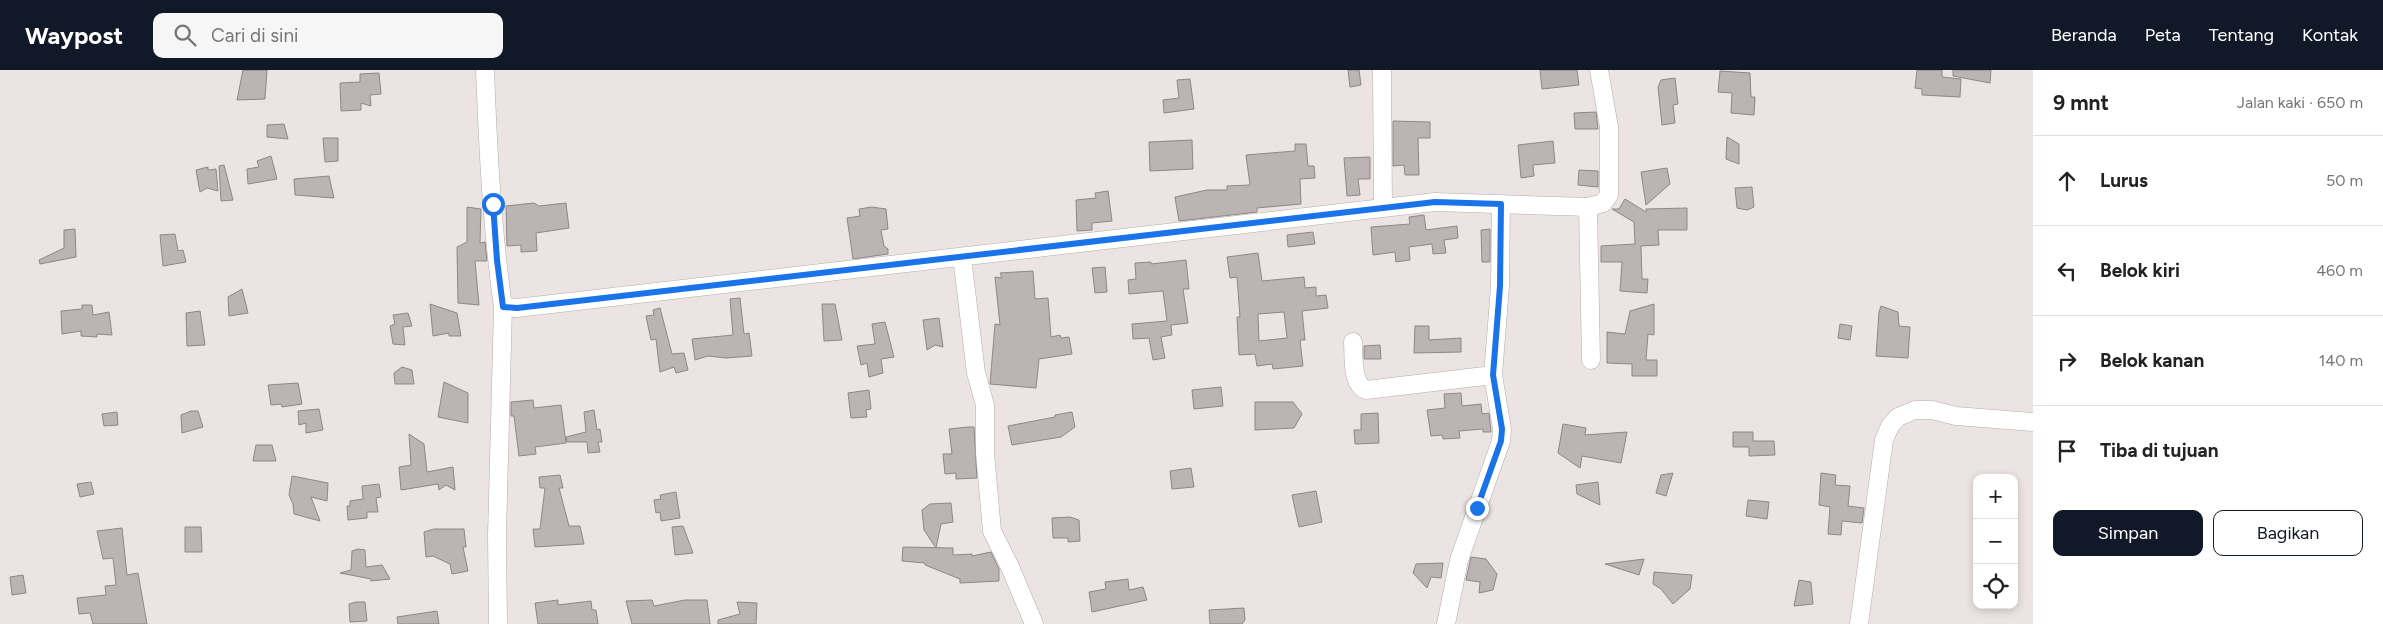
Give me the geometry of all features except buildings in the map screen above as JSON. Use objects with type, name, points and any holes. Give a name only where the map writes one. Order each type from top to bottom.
[{"type":"street","points":[[485,70],[490,176],[503,307],[497,535],[498,624]]},
{"type":"street","points":[[1382,70],[1383,208]]},
{"type":"street","points":[[503,307],[517,308],[1435,202],[1588,207],[1603,203],[1608,195],[1609,187],[1609,127],[1599,70]]},
{"type":"street","points":[[1446,624],[1463,545],[1501,441],[1502,429],[1493,375],[1500,286],[1501,204]]},
{"type":"street","points":[[1588,207],[1591,360]]},
{"type":"street","points":[[962,257],[976,373],[985,405],[985,454],[992,532],[1010,567],[1034,624]]},
{"type":"street","points":[[1353,342],[1357,382],[1361,388],[1366,390],[1493,375]]},
{"type":"street","points":[[1859,624],[1884,440],[1890,426],[1898,417],[1915,410],[1932,410],[1956,416],[2033,422]]},
{"type":"route","points":[[493,204],[503,307],[517,308],[1435,202],[1501,204],[1500,286],[1493,375],[1502,429],[1501,441],[1477,508]]}]
